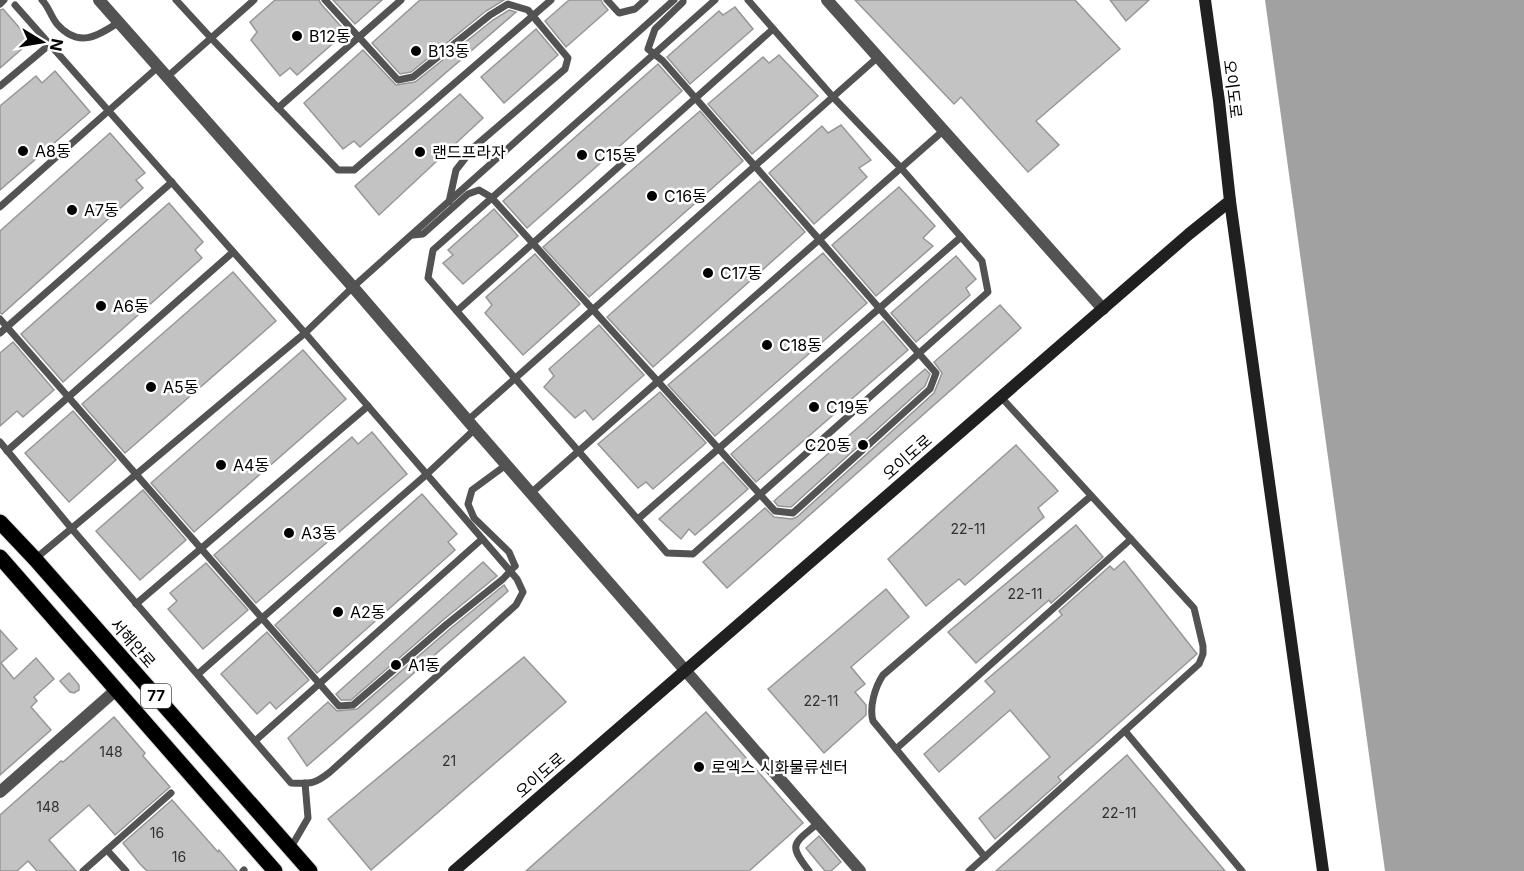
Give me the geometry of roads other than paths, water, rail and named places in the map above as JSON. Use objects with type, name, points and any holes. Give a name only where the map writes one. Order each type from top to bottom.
[{"type":"main road","name":"오이도로","points":[[454,871],[1189,234],[1230,201],[1205,0]]},
{"type":"main road","points":[[1230,201],[1323,871]]},
{"type":"main road","name":"서해안로","points":[[0,522],[310,871]]},
{"type":"main road","name":"77","points":[[0,557],[275,871]]},
{"type":"street","points":[[99,0],[353,287],[859,871]]},
{"type":"street","points":[[827,0],[1103,309]]},
{"type":"street","points":[[0,792],[116,690]]},
{"type":"lane","points":[[0,4],[4,0]]},
{"type":"lane","points":[[42,0],[56,23],[71,35],[87,39],[103,33],[118,22]]},
{"type":"lane","points":[[176,0],[338,170],[354,170],[551,0]]},
{"type":"lane","points":[[167,77],[254,0]]},
{"type":"lane","points":[[325,0],[398,80],[413,78],[490,15],[508,4],[528,10],[567,58],[565,69],[474,147],[456,170],[449,203]]},
{"type":"lane","points":[[278,108],[401,0]]},
{"type":"lane","points":[[607,0],[619,13],[635,9],[645,0]]},
{"type":"lane","points":[[35,559],[305,333],[353,287],[674,0]]},
{"type":"lane","points":[[413,235],[423,234],[468,194],[479,190],[491,197],[775,511],[793,513],[930,389],[936,373],[663,61],[648,49],[655,28],[683,0]]},
{"type":"lane","points":[[715,0],[433,250],[428,278],[667,553],[693,554],[988,292],[982,261],[748,0]]},
{"type":"lane","points":[[0,442],[291,783],[318,781],[330,772],[516,605],[523,592],[517,579],[305,333],[17,8]]},
{"type":"lane","points":[[457,311],[773,28]]},
{"type":"lane","points":[[0,86],[49,45]]},
{"type":"lane","points":[[198,674],[427,474],[516,378],[878,57]]},
{"type":"lane","points":[[0,207],[158,67]]},
{"type":"lane","points":[[531,493],[944,130]]},
{"type":"lane","points":[[0,333],[171,182]]},
{"type":"lane","points":[[638,519],[961,237]]},
{"type":"lane","points":[[7,451],[233,252]]},
{"type":"lane","points":[[0,319],[339,706],[353,705],[502,580],[515,566],[509,552],[474,518],[468,504],[472,490],[506,465]]},
{"type":"lane","points":[[969,871],[1199,664],[1203,654],[1194,609],[1001,397]]},
{"type":"lane","points":[[136,604],[368,406]]},
{"type":"lane","points":[[985,857],[873,721],[871,717],[874,695],[883,675],[1091,496]]},
{"type":"lane","points":[[255,741],[483,539]]},
{"type":"lane","points":[[896,749],[1131,540]]},
{"type":"lane","points":[[1125,731],[1242,871]]},
{"type":"lane","points":[[290,849],[308,818],[305,783]]},
{"type":"lane","points":[[83,871],[171,793]]},
{"type":"lane","points":[[809,871],[795,851],[797,841],[818,823]]},
{"type":"lane","points":[[107,850],[126,871]]},
{"type":"place","name":"B12동","points":[[297,36]]},
{"type":"place","name":"B13동","points":[[416,51]]},
{"type":"place","name":"A8동","points":[[23,151]]},
{"type":"place","name":"랜드프라자","points":[[420,152]]},
{"type":"place","name":"C15동","points":[[582,155]]},
{"type":"place","name":"C16동","points":[[652,196]]},
{"type":"place","name":"A7동","points":[[72,210]]},
{"type":"place","name":"C17동","points":[[708,273]]},
{"type":"place","name":"A6동","points":[[101,306]]},
{"type":"place","name":"C18동","points":[[767,345]]},
{"type":"place","name":"A5동","points":[[151,387]]},
{"type":"place","name":"C19동","points":[[814,407]]},
{"type":"place","name":"C20동","points":[[863,445]]},
{"type":"place","name":"A4동","points":[[221,465]]},
{"type":"place","name":"A3동","points":[[289,533]]},
{"type":"place","name":"A2동","points":[[338,612]]},
{"type":"place","name":"A1동","points":[[396,665]]},
{"type":"place","name":"로엑스 시화물류센터","points":[[699,767]]}]
